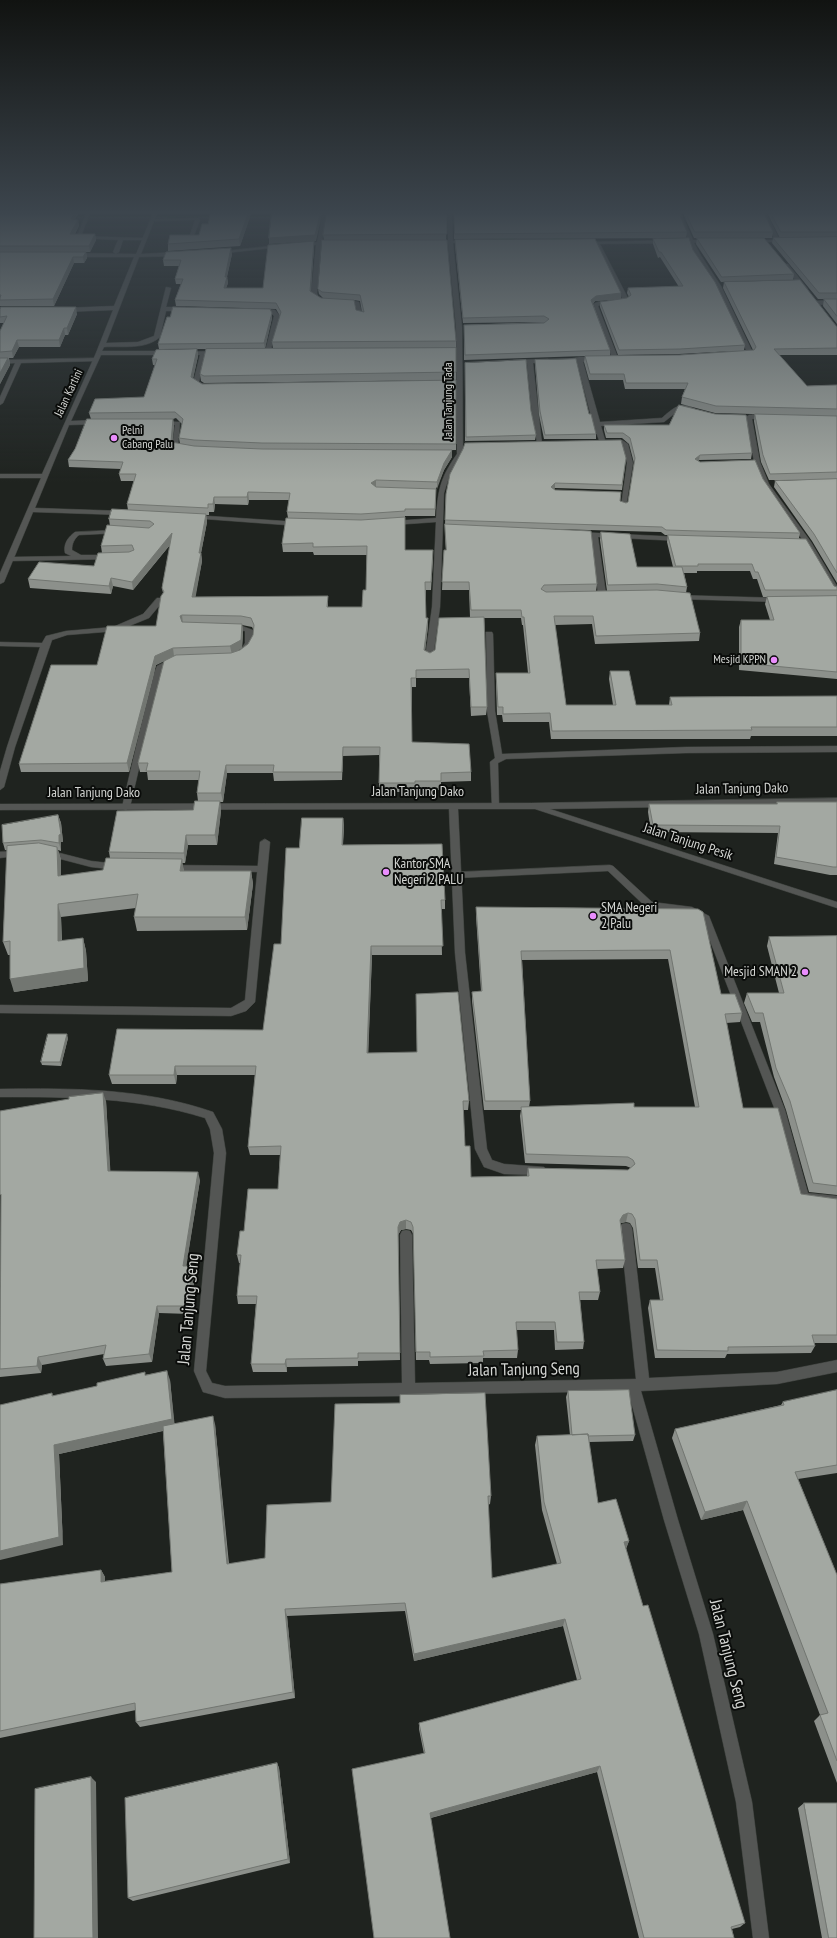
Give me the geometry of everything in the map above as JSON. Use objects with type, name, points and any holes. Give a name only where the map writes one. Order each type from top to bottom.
[{"type":"street","name":"Jalan Kartini","points":[[0,582],[11,559],[67,423],[99,353],[119,301]]},
{"type":"street","points":[[102,345],[143,343],[152,341],[157,337],[165,301]]},
{"type":"street","points":[[347,301],[357,303],[361,316]]},
{"type":"street","name":"Jalan Tanjung Tada","points":[[429,658],[444,529],[440,520],[438,493],[448,471],[460,454],[462,408],[457,301]]},
{"type":"street","points":[[615,358],[596,305],[597,303],[624,301]]},
{"type":"street","points":[[725,301],[750,352],[734,355]]},
{"type":"street","points":[[816,303],[837,302]]},
{"type":"street","points":[[816,303],[820,309]]},
{"type":"street","points":[[56,310],[116,308]]},
{"type":"street","points":[[163,309],[194,309]]},
{"type":"street","points":[[247,310],[269,310],[276,313],[277,318],[268,352]]},
{"type":"street","points":[[459,327],[467,327]]},
{"type":"street","points":[[452,352],[460,351]]},
{"type":"street","points":[[260,352],[275,352]]},
{"type":"street","points":[[99,353],[171,353]]},
{"type":"street","points":[[179,353],[224,353]]},
{"type":"street","points":[[203,353],[196,384],[203,387],[211,387]]},
{"type":"street","points":[[506,362],[623,358]]},
{"type":"street","points":[[579,359],[596,424],[598,442],[622,442],[625,444],[630,462],[624,506]]},
{"type":"street","points":[[0,362],[96,360]]},
{"type":"street","points":[[0,403],[19,362]]},
{"type":"street","points":[[530,362],[535,415],[540,443]]},
{"type":"street","points":[[460,364],[467,364]]},
{"type":"street","points":[[452,383],[460,383]]},
{"type":"street","points":[[596,424],[664,420],[673,409],[677,408],[700,411]]},
{"type":"street","points":[[779,417],[746,417],[754,462],[766,484],[807,542],[837,592]]},
{"type":"street","points":[[67,423],[105,422]]},
{"type":"street","points":[[155,422],[178,423],[175,447],[189,450]]},
{"type":"street","points":[[532,443],[547,443]]},
{"type":"street","points":[[460,445],[468,445]]},
{"type":"street","points":[[452,454],[460,454]]},
{"type":"street","points":[[0,476],[45,476]]},
{"type":"street","points":[[766,484],[774,483]]},
{"type":"street","points":[[618,493],[626,494]]},
{"type":"street","points":[[31,510],[133,514]]},
{"type":"street","points":[[187,517],[310,524]]},
{"type":"street","points":[[388,524],[440,520]]},
{"type":"street","points":[[81,558],[68,551],[70,541],[77,533],[129,532]]},
{"type":"street","points":[[571,534],[690,539]]},
{"type":"street","points":[[594,535],[602,594]]},
{"type":"street","points":[[799,541],[807,542]]},
{"type":"street","points":[[11,559],[117,557]]},
{"type":"street","points":[[668,596],[696,599],[789,600]]},
{"type":"street","points":[[0,787],[11,747],[45,645],[49,638],[56,635],[114,629],[146,616],[160,600]]},
{"type":"street","points":[[221,628],[242,628],[249,630],[250,635],[247,649],[244,653],[233,658]]},
{"type":"street","points":[[489,634],[491,711],[499,759]]},
{"type":"street","points":[[0,644],[45,645]]},
{"type":"street","points":[[126,806],[160,668],[168,662],[182,660]]},
{"type":"street","points":[[495,805],[494,762],[504,756],[686,750],[837,749]]},
{"type":"street","name":"Jalan Tanjung Dako","points":[[0,807],[531,806],[837,801]]},
{"type":"street","points":[[453,805],[460,953],[481,1149],[488,1164],[504,1169],[550,1170]]},
{"type":"street","name":"Jalan Tanjung Pesik","points":[[531,806],[837,905]]},
{"type":"street","points":[[0,1009],[231,1012],[242,1008],[250,1002],[264,842]]},
{"type":"street","points":[[0,855],[32,852],[70,857],[83,863],[98,866],[129,868]]},
{"type":"street","points":[[160,868],[261,869]]},
{"type":"street","points":[[457,875],[610,868],[649,905],[692,910],[706,918],[780,1110],[803,1198],[837,1201]]},
{"type":"street","name":"Jalan Tanjung Seng","points":[[0,1092],[111,1095],[189,1108],[209,1115],[216,1129],[220,1153],[200,1371],[208,1388],[225,1392],[410,1391],[638,1385],[777,1378],[837,1366]]},
{"type":"street","points":[[626,1228],[638,1385]]},
{"type":"street","points":[[406,1235],[410,1391]]},
{"type":"street","name":"Jalan Tanjung Seng","points":[[638,1385],[671,1520],[706,1634],[744,1802],[761,1938]]},
{"type":"building","points":[[223,301],[354,301],[356,310],[364,312],[362,301],[452,301],[456,341],[272,342],[281,312],[276,303]]},
{"type":"building","points":[[461,301],[592,301],[610,350],[465,355],[464,325],[544,323],[549,319],[544,316],[463,318]]},
{"type":"building","points":[[724,301],[745,345],[680,349],[619,350],[600,302]]},
{"type":"building","points":[[734,301],[817,301],[837,327],[837,348],[774,349],[807,386],[837,385],[837,409],[716,406],[682,397],[688,383],[626,383],[624,374],[590,374],[585,356],[680,355],[754,350],[756,347]]},
{"type":"building","points":[[826,301],[837,301],[837,316]]},
{"type":"building","points":[[1,307],[76,307],[67,328],[64,328],[59,340],[17,340],[12,351],[0,352],[0,331],[7,316],[0,317]]},
{"type":"building","points":[[173,307],[270,309],[272,313],[264,343],[158,344],[167,317],[170,317]]},
{"type":"building","points":[[456,348],[456,372],[204,376],[200,374],[206,349]]},
{"type":"building","points":[[197,349],[191,377],[202,384],[456,380],[456,444],[262,443],[194,440],[179,438],[183,419],[175,412],[89,413],[95,399],[144,397],[157,359],[152,359],[156,350]]},
{"type":"building","points":[[0,358],[8,358],[0,373]]},
{"type":"building","points":[[576,359],[589,414],[591,414],[596,434],[545,435],[540,411],[535,360]]},
{"type":"building","points":[[526,360],[531,411],[536,435],[466,437],[465,363]]},
{"type":"building","points":[[679,405],[715,414],[746,415],[752,453],[700,455],[695,459],[700,462],[755,460],[763,479],[800,533],[666,530],[662,527],[445,520],[446,494],[450,474],[465,443],[621,440],[626,458],[622,485],[555,483],[551,487],[555,490],[621,492],[620,501],[626,503],[628,502],[635,458],[630,438],[623,433],[607,433],[604,425],[669,425]]},
{"type":"building","points":[[755,414],[837,416],[837,472],[770,474],[763,455]]},
{"type":"building","points":[[87,419],[173,419],[171,442],[194,446],[262,449],[452,450],[444,463],[437,482],[376,480],[371,483],[376,487],[436,489],[435,509],[405,509],[405,511],[361,514],[287,512],[290,493],[248,492],[247,497],[214,497],[213,504],[208,504],[208,508],[127,504],[136,474],[119,474],[123,462],[68,460],[75,449]]},
{"type":"building","points":[[837,479],[837,573],[814,534],[775,481]]},
{"type":"building","points":[[112,509],[206,514],[199,553],[201,553],[192,597],[328,596],[327,607],[362,607],[363,590],[366,590],[367,546],[313,547],[313,543],[282,544],[286,518],[361,520],[405,517],[405,550],[433,550],[431,582],[425,582],[426,618],[428,618],[424,650],[430,653],[435,650],[439,618],[484,617],[487,707],[471,707],[469,669],[416,670],[416,678],[411,678],[412,742],[469,744],[471,772],[441,773],[441,781],[379,783],[380,747],[343,747],[342,772],[273,772],[274,765],[226,765],[221,793],[197,793],[200,771],[146,771],[148,763],[138,763],[164,661],[176,655],[231,653],[240,650],[248,644],[253,635],[254,625],[251,618],[241,616],[180,616],[182,622],[242,624],[241,640],[230,646],[173,648],[155,656],[127,763],[19,764],[51,665],[97,665],[107,626],[156,626],[161,596],[164,592],[162,588],[172,533],[132,582],[111,578],[109,586],[28,579],[39,562],[94,566],[98,553],[129,552],[134,550],[132,545],[101,546],[107,525],[149,528],[154,524],[150,521],[109,519]]},
{"type":"building","points":[[445,524],[591,531],[597,584],[544,585],[541,589],[546,592],[657,590],[690,593],[700,633],[596,636],[593,616],[554,616],[566,705],[616,705],[610,671],[629,671],[636,705],[672,705],[670,697],[837,696],[837,727],[751,727],[752,730],[552,731],[550,713],[503,714],[503,707],[498,707],[496,673],[530,673],[524,617],[522,617],[521,610],[471,610],[469,582],[442,582],[444,550],[446,550]]},
{"type":"building","points":[[601,532],[630,534],[637,567],[682,567],[687,587],[657,584],[608,585]]},
{"type":"building","points":[[668,535],[806,539],[834,586],[837,587],[837,590],[765,590],[758,572],[755,572],[752,564],[698,564],[698,566],[676,566]]},
{"type":"building","points":[[837,596],[837,672],[741,663],[741,620],[774,620],[767,597]]},
{"type":"building","points":[[195,801],[220,801],[215,835],[186,835],[184,853],[109,852],[117,811],[193,810]]},
{"type":"building","points":[[777,802],[837,802],[837,867],[776,857],[780,826],[653,825],[649,804],[777,804]]},
{"type":"building","points":[[58,815],[61,834],[59,835],[59,843],[41,840],[3,843],[2,825]]},
{"type":"building","points":[[302,818],[343,818],[342,845],[442,844],[445,900],[441,900],[443,946],[371,946],[367,1053],[417,1052],[416,994],[458,992],[469,1101],[463,1101],[465,1146],[470,1146],[471,1177],[529,1176],[528,1168],[628,1170],[635,1164],[633,1160],[628,1157],[526,1154],[521,1107],[634,1103],[634,1107],[699,1107],[670,950],[521,951],[530,1101],[485,1101],[472,992],[482,991],[476,907],[698,909],[703,912],[721,994],[735,994],[742,1013],[725,1014],[743,1108],[778,1108],[801,1194],[837,1199],[837,1335],[812,1335],[815,1346],[728,1347],[728,1351],[657,1350],[650,1300],[663,1300],[657,1260],[640,1260],[635,1219],[632,1214],[628,1213],[623,1215],[620,1220],[625,1260],[596,1260],[600,1292],[579,1292],[584,1342],[557,1342],[555,1322],[516,1322],[518,1350],[483,1351],[484,1356],[430,1357],[430,1352],[416,1352],[413,1227],[411,1222],[406,1220],[400,1222],[398,1227],[400,1353],[358,1353],[358,1358],[286,1359],[285,1364],[251,1364],[257,1296],[237,1296],[241,1255],[237,1255],[240,1231],[244,1231],[248,1189],[278,1189],[281,1146],[248,1147],[256,1066],[175,1066],[174,1075],[109,1075],[117,1029],[263,1030],[274,944],[281,944],[286,848],[299,848]]},
{"type":"building","points":[[39,843],[57,847],[58,876],[103,870],[106,858],[182,859],[180,871],[251,871],[245,917],[134,917],[138,894],[58,904],[58,941],[83,938],[84,968],[10,979],[10,941],[3,942],[7,846]]},
{"type":"building","points":[[837,936],[837,1186],[813,1183],[790,1101],[776,1068],[763,1013],[755,1013],[747,993],[784,993],[769,937]]},
{"type":"building","points":[[48,1034],[67,1034],[60,1062],[41,1062]]},
{"type":"building","points":[[103,1093],[108,1171],[198,1172],[183,1266],[193,1266],[187,1306],[157,1306],[149,1354],[103,1359],[106,1345],[38,1357],[37,1366],[0,1369],[0,1111],[69,1099],[69,1097]]},
{"type":"building","points":[[167,1371],[172,1419],[54,1445],[59,1537],[0,1551],[0,1405],[52,1393],[52,1396],[97,1386],[97,1383],[145,1372],[145,1375]]},
{"type":"building","points":[[629,1390],[635,1435],[572,1435],[568,1391]]},
{"type":"building","points":[[837,1390],[837,1465],[795,1472],[837,1575],[837,1761],[820,1715],[828,1713],[747,1501],[705,1512],[675,1429],[784,1405],[783,1402]]},
{"type":"building","points":[[485,1393],[491,1496],[488,1496],[492,1578],[561,1563],[544,1502],[537,1436],[588,1434],[598,1503],[616,1499],[629,1541],[624,1542],[643,1606],[648,1605],[745,1923],[731,1927],[734,1938],[644,1938],[600,1766],[430,1813],[450,1938],[374,1938],[352,1769],[425,1753],[419,1723],[581,1679],[565,1619],[414,1654],[405,1603],[285,1609],[293,1692],[136,1722],[135,1703],[0,1731],[0,1584],[101,1570],[101,1582],[172,1572],[163,1426],[213,1416],[227,1564],[265,1558],[267,1505],[331,1502],[335,1404],[400,1403],[400,1395]]},
{"type":"building","points":[[277,1763],[288,1859],[128,1898],[125,1798]]},
{"type":"building","points":[[91,1777],[93,1938],[34,1938],[35,1789]]},
{"type":"building","points":[[804,1803],[837,1803],[837,1938],[829,1938]]},
{"type":"place","name":"Pelni Cabang Palu","points":[[114,438]]},
{"type":"place","name":"Mesjid KPPN","points":[[774,660]]},
{"type":"place","name":"Kantor SMA Negeri 2 PALU","points":[[386,872]]},
{"type":"place","name":"SMA Negeri 2 Palu","points":[[593,916]]},
{"type":"place","name":"Mesjid SMAN 2","points":[[805,972]]}]
